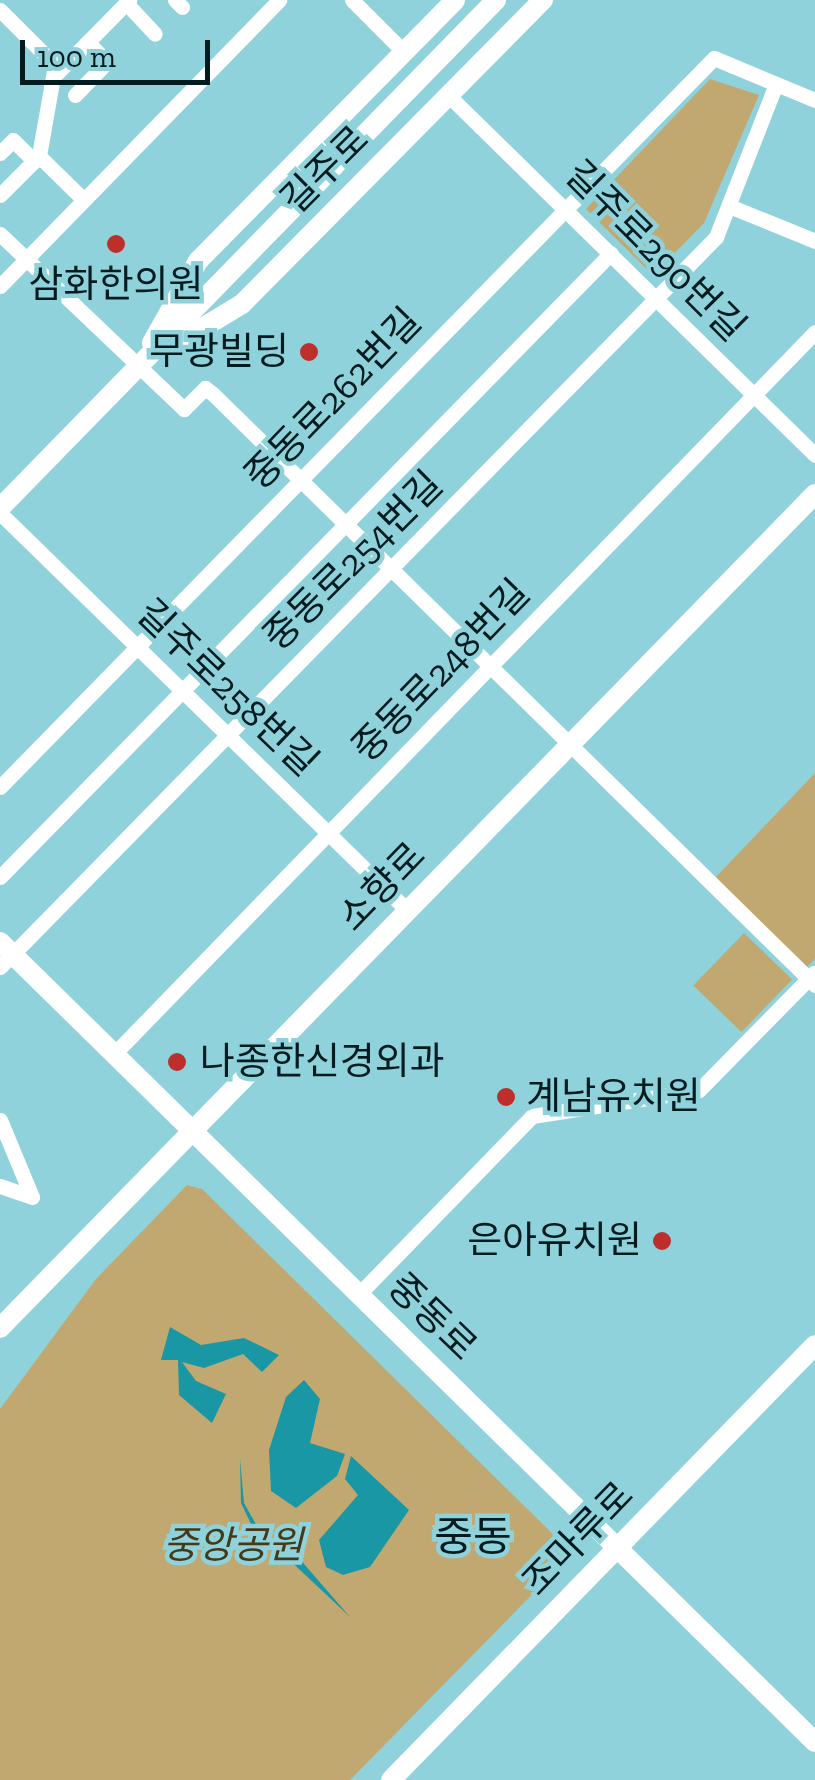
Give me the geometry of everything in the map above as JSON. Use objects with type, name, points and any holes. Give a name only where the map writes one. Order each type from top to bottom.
[{"type":"street","points":[[0,286],[279,0]]},
{"type":"street","points":[[352,0],[404,52]]},
{"type":"street","name":"길주로","points":[[138,367],[198,261],[455,0]]},
{"type":"street","name":"길주로","points":[[0,511],[496,0]]},
{"type":"street","name":"길주로","points":[[138,367],[242,304],[542,0]]},
{"type":"street","points":[[0,195],[37,158],[57,73],[128,2],[155,34]]},
{"type":"street","points":[[0,10],[57,73]]},
{"type":"street","points":[[75,95],[107,62],[88,42]]},
{"type":"street","name":"중동로262번길","points":[[0,787],[714,58],[776,84]]},
{"type":"street","points":[[776,84],[815,100]]},
{"type":"street","name":"중동로254번길","points":[[4,954],[228,735],[716,238],[776,84]]},
{"type":"street","name":"길주로290번길","points":[[448,96],[815,454]]},
{"type":"street","points":[[0,153],[13,140],[84,200]]},
{"type":"street","points":[[728,206],[815,241]]},
{"type":"street","points":[[0,234],[184,409],[205,388],[302,478],[813,979],[699,1090],[532,1116],[358,1294]]},
{"type":"street","points":[[0,877],[611,253]]},
{"type":"street","name":"중동로248번길","points":[[114,1054],[815,332]]},
{"type":"street","name":"소향로","points":[[0,1328],[815,494]]},
{"type":"street","name":"길주로258번길","points":[[0,511],[408,911]]},
{"type":"street","name":"중동로","points":[[4,954],[114,1054],[815,1742]]},
{"type":"street","points":[[0,1120],[32,1197],[0,1186]]},
{"type":"street","name":"조마루로","points":[[391,1780],[815,1346]]},
{"type":"green space","points":[[710,79],[759,95],[704,223],[653,275],[586,209]]},
{"type":"green space","points":[[815,773],[815,959],[806,968],[716,877]]},
{"type":"green space","points":[[744,933],[792,980],[741,1032],[693,986]]},
{"type":"green space","name":"중앙공원","points":[[187,1185],[202,1189],[565,1546],[566,1560],[350,1780],[0,1780],[0,1409],[96,1279]]},
{"type":"water","points":[[170,1327],[201,1345],[244,1338],[279,1355],[262,1372],[243,1354],[204,1368],[182,1362],[196,1381],[226,1394],[212,1423],[179,1395],[178,1360],[161,1360]]},
{"type":"water","points":[[304,1380],[320,1399],[310,1443],[345,1454],[337,1476],[296,1508],[271,1491],[269,1450],[286,1397]]},
{"type":"water","points":[[351,1456],[409,1510],[370,1567],[343,1575],[326,1567],[319,1540],[358,1495],[345,1479]]},
{"type":"water","points":[[240,1458],[244,1503],[261,1533],[298,1557],[350,1617],[251,1524],[241,1503]]},
{"type":"place","name":"삼화한의원","points":[[116,244]]},
{"type":"place","name":"무광빌딩","points":[[309,352]]},
{"type":"place","name":"나종한신경외과","points":[[177,1062]]},
{"type":"place","name":"계남유치원","points":[[506,1097]]},
{"type":"place","name":"은아유치원","points":[[662,1241]]},
{"type":"district","name":"중동","points":[[473,1537]]}]
